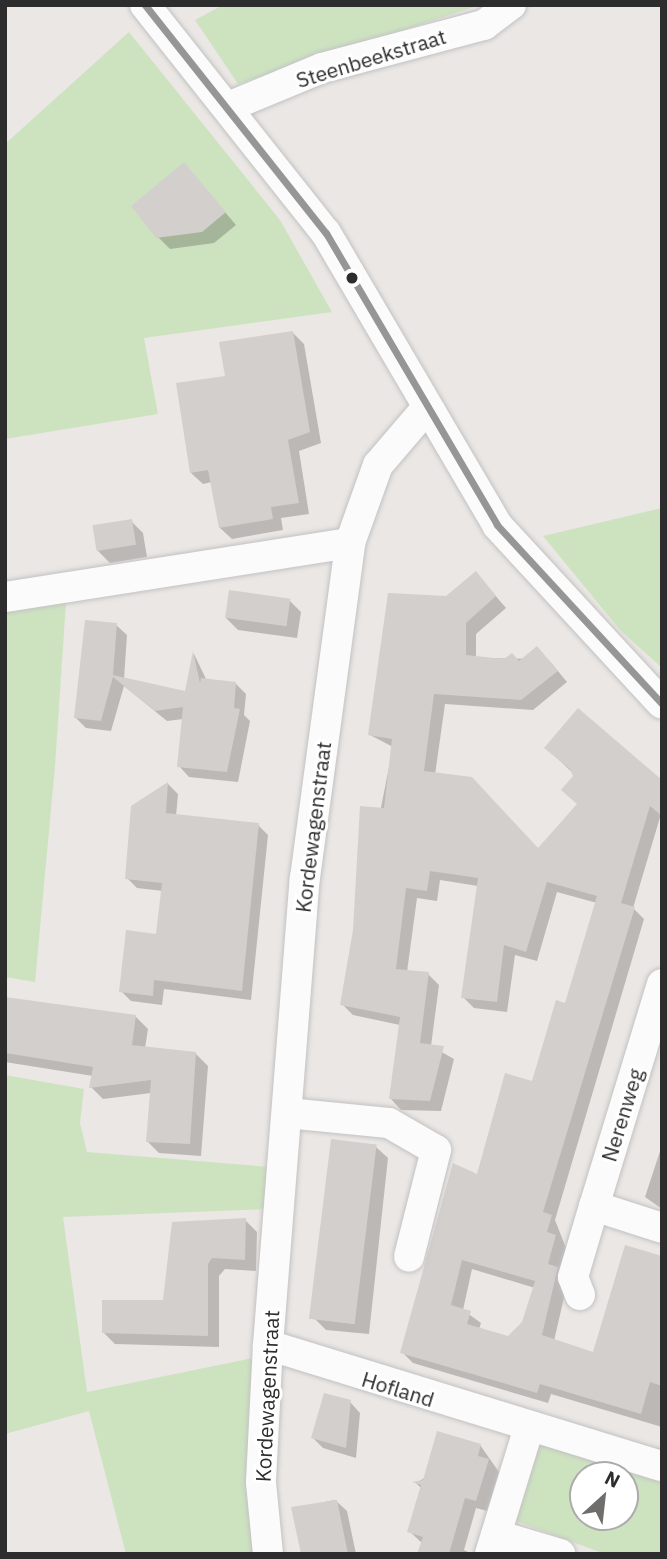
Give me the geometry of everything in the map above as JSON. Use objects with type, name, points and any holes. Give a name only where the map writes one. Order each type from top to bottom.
[{"type":"street","points":[[145,5],[326,233],[425,410],[497,525],[662,704]]},
{"type":"street","name":"Steenbeekstraat","points":[[228,107],[322,68],[484,25],[511,5]]},
{"type":"street","name":"Kordewagenstraat","points":[[268,1554],[261,1482],[268,1345],[305,878],[350,543],[378,465],[425,410]]},
{"type":"street","points":[[5,597],[350,543]]},
{"type":"street","name":"Nerenweg","points":[[580,1295],[573,1277],[662,984]]},
{"type":"street","points":[[286,1113],[389,1124],[436,1150],[409,1257]]},
{"type":"street","points":[[594,1206],[662,1228]]},
{"type":"street","name":"Hofland","points":[[268,1345],[662,1466]]},
{"type":"street","points":[[529,1427],[493,1544],[560,1554]]},
{"type":"green space","points":[[223,5],[480,5],[238,84],[195,20]]},
{"type":"green space","points":[[129,32],[280,220],[332,312],[144,338],[158,414],[5,439],[5,144]]},
{"type":"green space","points":[[662,508],[662,668],[620,630],[543,536]]},
{"type":"green space","points":[[66,602],[55,766],[35,982],[5,977],[5,611]]},
{"type":"green space","points":[[5,1075],[84,1089],[80,1123],[87,1152],[270,1167],[268,1209],[63,1217],[87,1392],[253,1358],[246,1487],[254,1554],[126,1554],[89,1411],[5,1434]]},
{"type":"green space","points":[[555,1442],[613,1461],[569,1461],[569,1531],[639,1531],[639,1469],[662,1477],[662,1554],[605,1554],[513,1520],[538,1446]]},
{"type":"building","points":[[184,162],[226,212],[202,232],[156,238],[131,206]]},
{"type":"building","points":[[293,331],[310,432],[288,440],[299,503],[271,507],[273,519],[219,528],[208,470],[190,473],[176,383],[225,376],[219,342]]},
{"type":"building","points":[[132,519],[136,545],[97,551],[92,525]]},
{"type":"building","points":[[476,571],[496,596],[466,623],[466,655],[504,659],[512,653],[519,661],[537,646],[558,671],[521,700],[434,694],[424,771],[472,777],[538,848],[577,804],[561,790],[573,776],[570,769],[544,748],[578,708],[662,780],[662,816],[650,806],[621,903],[635,907],[543,1212],[552,1215],[547,1232],[556,1235],[548,1264],[558,1267],[542,1335],[593,1352],[625,1245],[662,1256],[662,1386],[650,1382],[641,1414],[540,1384],[537,1393],[400,1353],[453,1163],[477,1174],[505,1073],[532,1081],[556,1000],[565,1003],[597,896],[547,882],[526,952],[504,945],[497,1002],[461,998],[478,878],[430,871],[427,891],[406,888],[396,969],[429,972],[420,1043],[444,1046],[430,1101],[389,1099],[400,1017],[340,1005],[353,930],[360,806],[384,808],[392,739],[368,735],[388,593],[446,596]],"holes":[[[462,1260],[535,1281],[522,1322],[508,1336],[467,1324],[471,1311],[451,1305]]]},
{"type":"building","points":[[229,590],[290,599],[286,626],[225,618]]},
{"type":"building","points":[[85,620],[117,623],[113,675],[185,691],[193,651],[200,683],[201,678],[236,682],[234,708],[240,709],[227,772],[177,767],[183,707],[155,711],[113,677],[101,721],[74,718]]},
{"type":"building","points":[[168,782],[166,813],[259,823],[242,991],[154,980],[153,996],[119,992],[126,930],[156,934],[162,883],[125,879],[131,806]]},
{"type":"building","points":[[5,997],[136,1015],[132,1045],[196,1052],[190,1144],[146,1142],[151,1080],[89,1088],[93,1067],[5,1053]]},
{"type":"building","points":[[331,1139],[377,1145],[355,1324],[309,1319]]},
{"type":"building","points":[[246,1218],[245,1260],[212,1258],[208,1264],[208,1336],[102,1333],[102,1300],[163,1300],[172,1222]]},
{"type":"building","points":[[324,1393],[351,1400],[346,1448],[311,1438]]},
{"type":"building","points":[[437,1431],[481,1444],[478,1456],[489,1459],[476,1501],[465,1498],[449,1554],[417,1554],[423,1537],[407,1532],[421,1485],[412,1482],[423,1480]]},
{"type":"building","points":[[337,1500],[348,1554],[301,1554],[291,1507]]},
{"type":"transit line","points":[[145,5],[326,233],[497,525],[662,704]]}]
